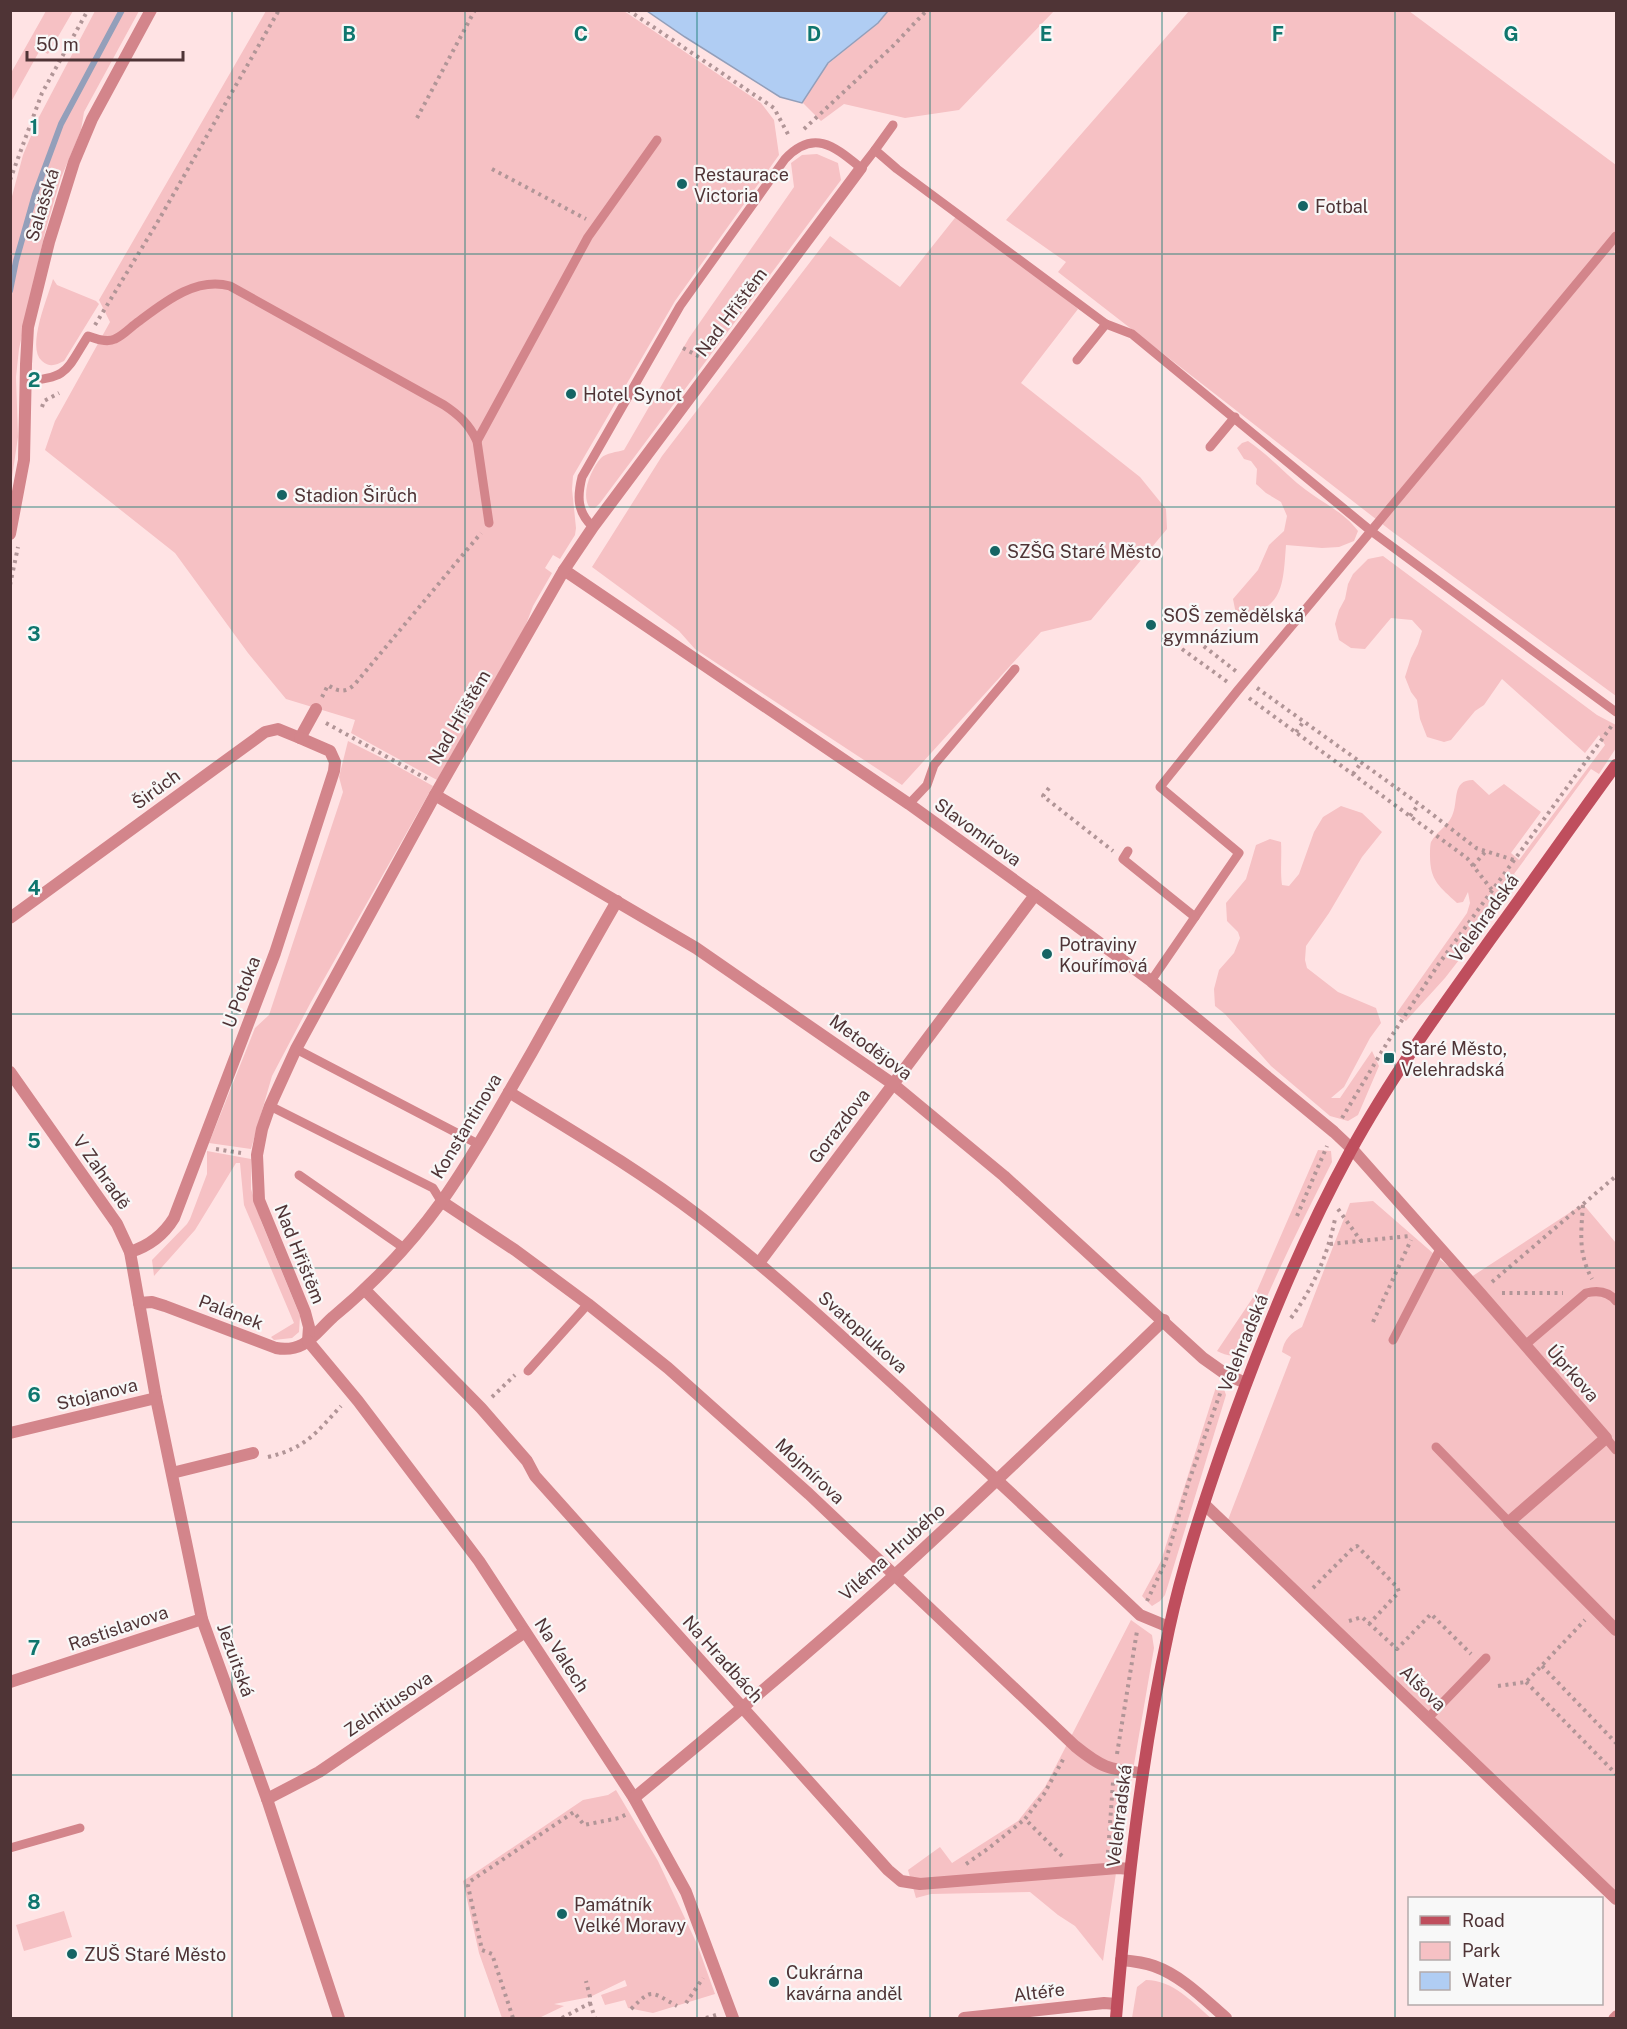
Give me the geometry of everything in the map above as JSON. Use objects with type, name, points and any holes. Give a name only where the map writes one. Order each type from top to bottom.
[{"type":"street","name":"Salašská","points":[[10,534],[24,460],[28,327],[59,206],[92,119],[151,10]]},
{"type":"street","name":"Nad Hřištěm","points":[[308,1341],[309,1327],[305,1312],[259,1200],[257,1155],[262,1129],[270,1106],[296,1049],[438,790],[564,570],[593,527],[861,168]]},
{"type":"street","name":"Slavomírova","points":[[564,570],[909,804],[1035,895],[1151,981],[1352,1149]]},
{"type":"street","points":[[300,738],[315,712]]},
{"type":"street","name":"Širůch","points":[[10,918],[265,732],[278,729],[300,738]]},
{"type":"street","name":"U Potoka","points":[[130,1252],[143,1247],[163,1234],[179,1208],[275,953],[334,771],[334,762],[330,752],[300,738]]},
{"type":"street","name":"Velehradská","points":[[1116,2019],[1130,1869],[1142,1773],[1169,1627],[1204,1504],[1265,1332],[1323,1201],[1394,1078],[1617,765]]},
{"type":"street","name":"Metodějova","points":[[438,790],[696,948],[893,1084],[1004,1176],[1203,1358],[1227,1375],[1246,1383]]},
{"type":"street","name":"Gorazdova","points":[[759,1263],[1035,895]]},
{"type":"street","name":"Konstantinova","points":[[308,1341],[365,1290],[404,1248],[441,1201],[509,1092],[617,901]]},
{"type":"street","name":"V Zahradě","points":[[10,1072],[117,1224],[130,1252],[139,1303]]},
{"type":"street","name":"Svatoplukova","points":[[509,1092],[616,1158],[698,1215],[759,1263],[998,1480],[1140,1615],[1169,1627]]},
{"type":"street","name":"Úprkova","points":[[1352,1149],[1606,1438]]},
{"type":"street","name":"Mojmírova","points":[[441,1201],[515,1250],[588,1304],[668,1368],[809,1494],[1075,1746],[1095,1762],[1115,1770],[1142,1773]]},
{"type":"street","name":"Na Hradbách","points":[[365,1290],[481,1408],[527,1461],[536,1476],[742,1708],[888,1870],[901,1881],[920,1884],[1118,1868],[1130,1869]]},
{"type":"street","name":"Palánek","points":[[139,1303],[152,1302],[165,1306],[276,1348],[299,1347],[308,1341]]},
{"type":"street","name":"Jezuitská","points":[[139,1303],[156,1398],[202,1619],[267,1799],[339,2019]]},
{"type":"street","name":"Viléma Hrubého","points":[[636,1802],[894,1575],[998,1480],[1164,1320]]},
{"type":"street","name":"Na Valech","points":[[308,1341],[352,1394],[478,1561],[636,1802],[686,1892],[733,2019]]},
{"type":"street","name":"Stojanova","points":[[10,1433],[156,1398]]},
{"type":"street","points":[[1606,1438],[1509,1522],[1617,1630]]},
{"type":"street","points":[[172,1473],[255,1456]]},
{"type":"street","name":"Alšova","points":[[1204,1504],[1617,1899]]},
{"type":"street","name":"Rastislavova","points":[[10,1682],[202,1619]]},
{"type":"street","name":"Zelnitiusova","points":[[267,1799],[319,1772],[525,1632]]},
{"type":"street","points":[[1121,1960],[1142,1962],[1169,1973],[1191,1988],[1226,2019]]},
{"type":"street","name":"Altéře","points":[[964,2019],[1104,2002],[1117,2004]]},
{"type":"lane","points":[[593,527],[585,520],[579,509],[578,493],[582,477],[680,306],[786,159],[795,148],[816,142],[841,152],[861,168],[894,125]]},
{"type":"lane","points":[[477,441],[588,237],[657,140]]},
{"type":"lane","points":[[875,150],[897,169],[1106,324],[1132,334],[1371,531],[1617,712]]},
{"type":"lane","points":[[1151,981],[1239,853],[1160,787],[1238,690],[1617,236]]},
{"type":"lane","points":[[26,381],[54,378],[60,375],[67,369],[88,336],[99,340],[114,340],[166,301],[204,283],[219,282],[444,405],[464,419],[472,429],[477,441],[489,523]]},
{"type":"lane","points":[[1077,360],[1106,324]]},
{"type":"lane","points":[[1210,447],[1235,417]]},
{"type":"lane","points":[[909,804],[927,785],[934,765],[1015,669]]},
{"type":"lane","points":[[1125,855],[1196,917]]},
{"type":"lane","points":[[296,1049],[478,1144]]},
{"type":"lane","points":[[270,1106],[433,1188],[441,1201]]},
{"type":"lane","points":[[299,1175],[404,1248]]},
{"type":"lane","points":[[1393,1340],[1440,1249]]},
{"type":"lane","points":[[1526,1345],[1586,1293],[1606,1293],[1617,1301]]},
{"type":"lane","points":[[528,1371],[588,1304]]},
{"type":"lane","points":[[1606,1438],[1617,1450]]},
{"type":"lane","points":[[1436,1447],[1509,1522]]},
{"type":"lane","points":[[1428,1718],[1486,1658]]},
{"type":"lane","points":[[10,1848],[80,1828]]},
{"type":"lane","points":[[1613,2019],[1617,2015]]},
{"type":"path","points":[[10,180],[42,93],[88,10]]},
{"type":"path","points":[[88,336],[157,223],[279,10]]},
{"type":"path","points":[[417,118],[475,10]]},
{"type":"path","points":[[628,10],[774,108],[795,148]]},
{"type":"path","points":[[795,148],[802,132],[893,46],[927,10]]},
{"type":"path","points":[[492,169],[597,225]]},
{"type":"path","points":[[683,348],[706,361]]},
{"type":"path","points":[[438,790],[315,712],[328,685],[340,691],[355,684],[489,523]]},
{"type":"path","points":[[1192,637],[1476,848],[1514,860]]},
{"type":"path","points":[[1182,649],[1467,858],[1492,890]]},
{"type":"path","points":[[1296,732],[1304,721]]},
{"type":"path","points":[[1353,774],[1362,763]]},
{"type":"path","points":[[1049,789],[1043,796],[1125,855]]},
{"type":"path","points":[[1410,816],[1419,804]]},
{"type":"path","points":[[1473,866],[1485,852]]},
{"type":"path","points":[[201,1146],[257,1155]]},
{"type":"path","points":[[1480,1293],[1617,1176]]},
{"type":"path","points":[[1583,1204],[1580,1240],[1585,1265],[1599,1292]]},
{"type":"path","points":[[1338,1208],[1361,1241]]},
{"type":"path","points":[[1330,1244],[1413,1236],[1372,1322]]},
{"type":"path","points":[[1480,1293],[1586,1293]]},
{"type":"path","points":[[481,1408],[519,1371],[528,1371]]},
{"type":"path","points":[[255,1456],[289,1452],[305,1443],[352,1394]]},
{"type":"path","points":[[1308,1593],[1357,1546],[1397,1587],[1399,1592],[1369,1624]]},
{"type":"path","points":[[1498,1686],[1526,1682],[1595,1609]]},
{"type":"path","points":[[1340,1624],[1362,1617],[1397,1649],[1431,1614],[1472,1655],[1466,1662]]},
{"type":"path","points":[[1542,1666],[1617,1743]]},
{"type":"path","points":[[1526,1682],[1617,1774]]},
{"type":"path","points":[[957,1867],[965,1865],[1025,1819],[1044,1794],[1068,1750]]},
{"type":"path","points":[[1107,1782],[1113,1784]]},
{"type":"path","points":[[513,2019],[492,1954],[482,1950],[469,1882],[574,1812],[584,1825],[619,1818],[636,1802]]},
{"type":"path","points":[[1025,1819],[1062,1857]]},
{"type":"path","points":[[686,2003],[707,1973]]},
{"type":"path","points":[[586,1981],[595,2019]]},
{"type":"path","points":[[631,2009],[647,1993],[652,1993],[677,2006]]},
{"type":"path","points":[[562,2019],[590,2003]]},
{"type":"green space","points":[[46,11],[73,11],[48,54],[40,50],[11,102],[11,73]]},
{"type":"green space","points":[[95,11],[139,11],[84,112],[81,130],[61,178],[45,232],[19,349],[16,377],[18,437],[11,484],[11,200],[23,155],[39,117]]},
{"type":"green space","points":[[266,11],[624,11],[761,103],[774,120],[779,155],[675,301],[573,476],[575,535],[560,559],[553,555],[545,568],[552,573],[533,606],[525,627],[437,780],[351,733],[355,720],[286,699],[248,653],[175,553],[45,450],[55,421],[110,322],[99,300]]},
{"type":"green space","points":[[889,11],[1054,11],[959,110],[905,118],[844,104],[821,121],[802,102],[828,64],[877,24]]},
{"type":"green space","points":[[1189,11],[1409,11],[1616,165],[1616,249],[1614,252],[1616,255],[1616,696],[1390,530],[1058,272],[1066,262],[1006,220]]},
{"type":"green space","points":[[817,154],[838,163],[841,180],[600,503],[595,508],[590,508],[587,503],[586,489],[597,463],[606,455],[624,450],[689,338],[794,187],[791,163],[802,155]]},
{"type":"green space","points":[[958,214],[1078,309],[1021,383],[1140,477],[1166,509],[1167,529],[1091,620],[1041,632],[902,785],[695,649],[679,631],[592,567],[662,456],[830,236],[900,287]]},
{"type":"green space","points":[[53,279],[57,285],[99,304],[64,361],[50,365],[42,361],[36,345],[40,322]]},
{"type":"green space","points":[[1248,441],[1358,531],[1354,541],[1339,547],[1286,545],[1284,572],[1278,594],[1264,608],[1236,614],[1233,599],[1258,570],[1269,545],[1284,531],[1287,516],[1281,502],[1256,484],[1257,469],[1251,461],[1244,459],[1237,448]]},
{"type":"green space","points":[[1383,556],[1597,715],[1616,725],[1616,748],[1599,774],[1591,769],[1514,874],[1521,880],[1445,978],[1406,1021],[1396,1014],[1467,913],[1470,903],[1468,892],[1463,902],[1457,903],[1437,883],[1430,865],[1431,842],[1450,820],[1461,784],[1473,780],[1489,795],[1504,784],[1541,812],[1511,853],[1519,860],[1605,745],[1599,735],[1585,753],[1502,679],[1484,705],[1475,711],[1451,740],[1444,742],[1427,737],[1420,719],[1417,700],[1405,677],[1422,631],[1412,620],[1391,618],[1365,649],[1351,648],[1339,640],[1335,624],[1353,574],[1368,559]]},
{"type":"green space","points":[[348,741],[433,786],[311,1002],[272,1076],[251,1149],[209,1143],[255,1028],[269,1015],[343,792],[339,777]]},
{"type":"green space","points":[[1341,806],[1362,813],[1382,832],[1362,857],[1329,913],[1306,946],[1307,968],[1338,992],[1376,1008],[1381,1023],[1370,1038],[1344,1087],[1331,1098],[1340,1098],[1372,1051],[1379,1066],[1358,1115],[1348,1121],[1330,1116],[1271,1066],[1225,1014],[1215,1006],[1214,989],[1219,970],[1234,953],[1240,938],[1238,932],[1227,921],[1226,903],[1246,879],[1256,845],[1270,839],[1281,842],[1282,885],[1289,886],[1299,874],[1314,832],[1323,817]]},
{"type":"green space","points":[[1318,1150],[1331,1151],[1332,1162],[1275,1279],[1245,1351],[1235,1355],[1220,1353],[1217,1351],[1256,1293]]},
{"type":"green space","points":[[207,1151],[251,1159],[251,1189],[261,1221],[300,1316],[299,1332],[292,1338],[274,1340],[271,1337],[294,1323],[244,1205],[240,1163],[236,1163],[195,1230],[154,1276],[152,1260],[190,1219],[207,1174]]},
{"type":"green space","points":[[1373,1201],[1465,1281],[1583,1204],[1616,1243],[1616,1899],[1226,1525],[1291,1357],[1282,1352],[1284,1343],[1291,1334],[1302,1327],[1350,1203]]},
{"type":"green space","points":[[1223,1386],[1226,1395],[1165,1595],[1152,1606],[1142,1596],[1161,1561],[1216,1387]]},
{"type":"green space","points":[[1131,1620],[1152,1635],[1154,1648],[1103,1961],[1075,1926],[1030,1892],[931,1894],[916,1898],[908,1870],[940,1847],[952,1863],[1018,1821],[1045,1787]]},
{"type":"green space","points":[[616,1790],[658,1861],[697,1944],[715,1994],[653,2013],[628,2008],[625,2000],[605,2005],[601,1995],[627,1986],[625,1980],[590,1997],[554,2004],[564,2006],[539,2018],[502,2018],[479,1953],[463,1881],[583,1800],[608,1795]]},
{"type":"green space","points":[[64,1911],[72,1937],[24,1951],[16,1925]]},
{"type":"green space","points":[[1146,1980],[1156,1981],[1173,1988],[1211,2018],[1132,2018],[1137,1987]]},
{"type":"water","points":[[647,11],[888,11],[878,23],[828,63],[802,103],[780,97]]},
{"type":"waterway","points":[[10,291],[35,194],[61,124],[122,10]]},
{"type":"place","name":"Restaurace Victoria","points":[[682,184]]},
{"type":"place","name":"Fotbal","points":[[1303,206]]},
{"type":"place","name":"Hotel Synot","points":[[571,394]]},
{"type":"place","name":"Stadion Širůch","points":[[282,495]]},
{"type":"place","name":"SZŠG Staré Město","points":[[995,551]]},
{"type":"place","name":"SOŠ zemědělská gymnázium","points":[[1151,625]]},
{"type":"place","name":"Potraviny Kouřímová","points":[[1047,954]]},
{"type":"place","name":"Staré Město, Velehradská","points":[[1389,1058]]},
{"type":"place","name":"Památník Velké Moravy","points":[[562,1914]]},
{"type":"place","name":"ZUŠ Staré Město","points":[[72,1954]]},
{"type":"place","name":"Cukrárna kavárna anděl","points":[[774,1982]]}]
